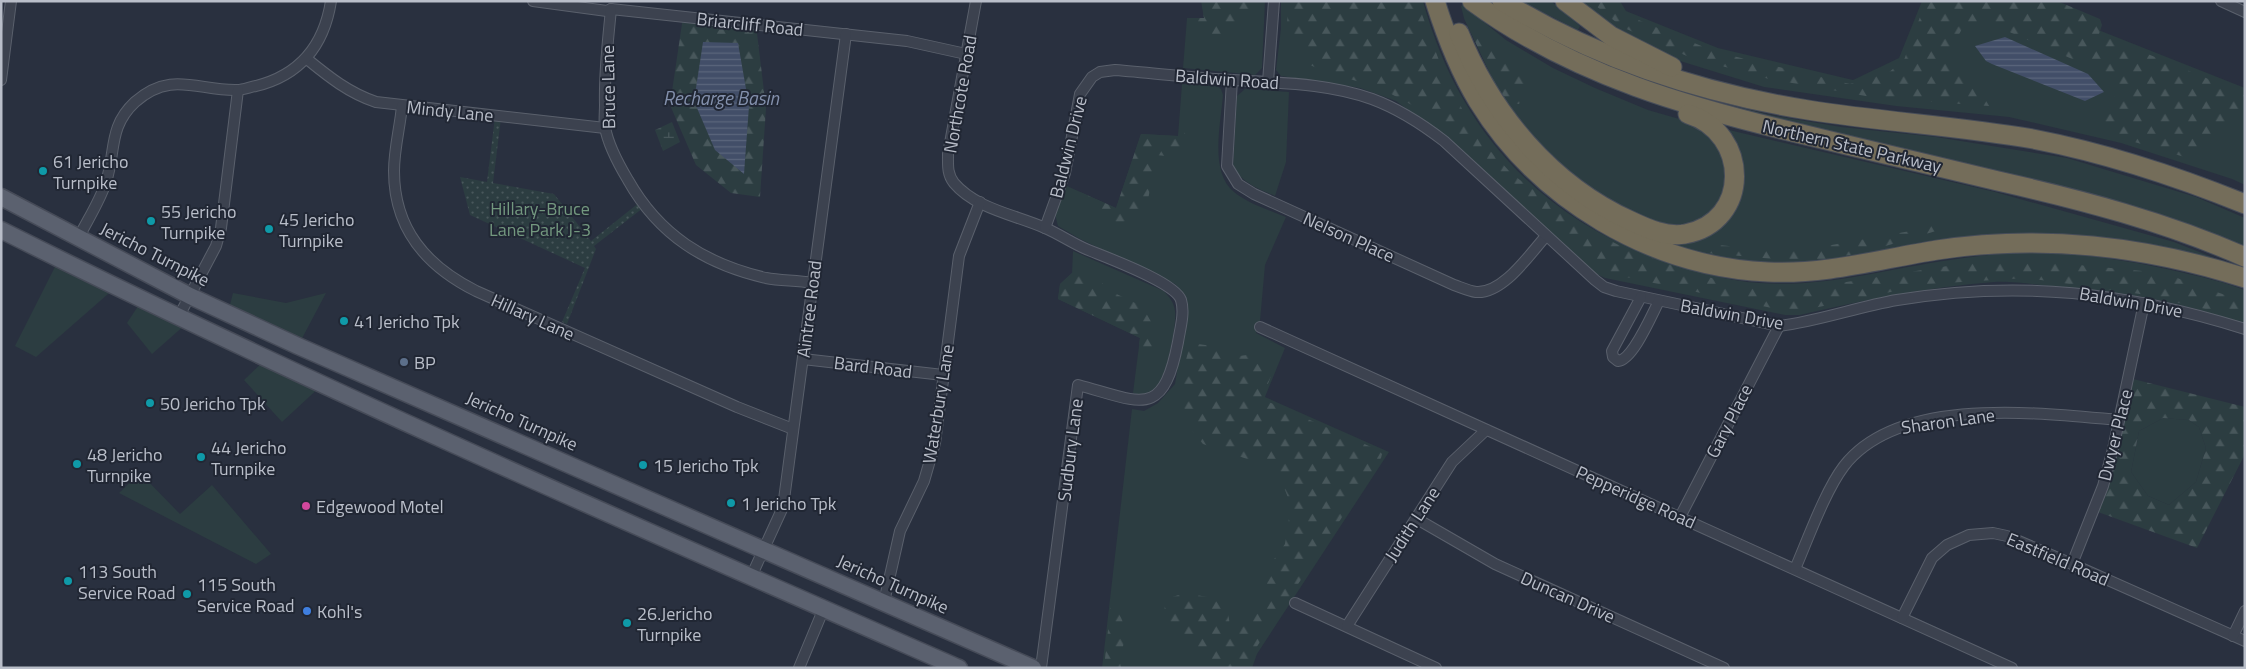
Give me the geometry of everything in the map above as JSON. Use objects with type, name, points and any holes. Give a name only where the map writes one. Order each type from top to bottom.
[{"type":"highway","points":[[1435,1],[1463,75],[1487,114],[1514,149],[1551,185],[1586,212],[1619,231],[1669,252],[1728,268],[1789,273],[1829,270],[1960,248],[2007,244],[2073,244],[2166,256],[2245,278]]},
{"type":"highway","points":[[1448,1],[1464,45],[1488,90],[1515,129],[1554,170],[1596,202],[1644,227],[1672,235],[1685,234],[1703,228],[1723,211],[1732,196],[1735,171],[1730,148],[1718,132],[1702,119],[1680,112],[1631,86]]},
{"type":"highway","name":"Northern State Parkway","points":[[1472,1],[1544,46],[1588,68],[1668,99],[1760,125],[2108,208],[2180,231],[2245,257]]},
{"type":"highway","name":"Northern State Parkway","points":[[1502,1],[1537,22],[1590,46],[1660,74],[1699,87],[1808,110],[2034,140],[2143,166],[2245,204]]},
{"type":"highway","points":[[1565,1],[1599,28],[1633,48],[1674,68],[1723,85],[1804,101],[2001,126],[2055,136],[2153,161],[2245,194]]},
{"type":"main road","name":"Jericho Turnpike","points":[[1,197],[190,296],[298,346],[1033,668]]},
{"type":"main road","points":[[1,230],[178,318],[470,454],[959,668]]},
{"type":"street","points":[[1,80],[11,1]]},
{"type":"street","points":[[79,237],[106,184],[117,128],[135,102],[162,86],[176,84],[238,90],[273,82],[307,59],[324,31],[331,1]]},
{"type":"street","name":"Briarcliff Road","points":[[533,1],[607,11],[611,9],[906,41],[966,54]]},
{"type":"street","name":"Northcote Road","points":[[976,1],[947,166],[954,183],[980,202]]},
{"type":"street","points":[[1268,82],[1274,1]]},
{"type":"street","points":[[2221,1],[2245,12]]},
{"type":"street","name":"Bruce Lane","points":[[611,9],[604,74],[605,128],[620,165],[636,194],[653,217],[674,237],[704,257],[732,268],[768,278],[812,283]]},
{"type":"street","name":"Aintree Road","points":[[751,577],[762,549],[783,507],[846,34]]},
{"type":"street","name":"Mindy Lane","points":[[307,59],[356,95],[376,102],[605,128]]},
{"type":"street","name":"Baldwin Road","points":[[1085,86],[1100,72],[1115,70],[1268,82],[1340,90],[1372,99]]},
{"type":"street","name":"Nelson Place","points":[[1232,80],[1226,166],[1238,184],[1254,194],[1454,285],[1475,292],[1490,291],[1500,286],[1546,236]]},
{"type":"street","name":"Baldwin Drive","points":[[1045,228],[1065,173],[1080,94],[1085,86]]},
{"type":"street","points":[[178,318],[217,244],[222,228],[238,90]]},
{"type":"street","name":"Baldwin Drive","points":[[1372,99],[1402,112],[1444,141],[1604,287],[1641,297],[1779,326],[1802,323],[1898,300],[1972,291],[2012,289],[2064,291],[2119,297],[2197,314],[2245,329]]},
{"type":"street","name":"Hillary Lane","points":[[402,106],[394,168],[398,204],[403,221],[416,244],[442,272],[476,291],[737,407],[793,429]]},
{"type":"street","points":[[980,202],[1045,228]]},
{"type":"street","name":"Waterbury Lane","points":[[884,602],[900,531],[929,468],[935,444],[959,256],[980,202]]},
{"type":"street","name":"Sudbury Lane","points":[[1041,668],[1078,385],[1134,400],[1151,398],[1161,392],[1167,384],[1173,365],[1182,316],[1181,299],[1172,289],[1154,278],[1084,248],[1045,228]]},
{"type":"street","points":[[1641,297],[1612,351],[1613,357],[1618,361],[1628,356],[1659,300]]},
{"type":"street","name":"Dwyer Place","points":[[2072,564],[2103,486],[2113,449],[2144,303]]},
{"type":"street","name":"Gary Place","points":[[1680,517],[1779,326]]},
{"type":"street","name":"Pepperidge Road","points":[[1260,327],[2012,668]]},
{"type":"street","name":"Bard Road","points":[[802,359],[943,375]]},
{"type":"street","name":"Sharon Lane","points":[[1795,569],[1832,486],[1844,466],[1865,445],[1889,430],[1923,421],[1992,413],[2044,413],[2119,420]]},
{"type":"street","name":"Judith Lane","points":[[1347,626],[1452,462],[1486,430]]},
{"type":"street","name":"Duncan Drive","points":[[1417,519],[1495,564],[1724,668]]},
{"type":"street","name":"Eastfield Road","points":[[1902,618],[1922,574],[1932,558],[1947,545],[1969,535],[1993,533],[2007,536],[2245,641]]},
{"type":"street","points":[[1295,603],[1436,668]]},
{"type":"street","points":[[799,668],[824,608]]},
{"type":"street","points":[[2233,636],[2245,612]]},
{"type":"green space","points":[[1201,1],[1265,1],[1262,68],[1255,75],[1183,68],[1187,18],[1204,18]]},
{"type":"green space","points":[[1207,1],[1246,1],[1250,15],[1245,24],[1235,33],[1223,40],[1211,42],[1199,36],[1191,26],[1192,18],[1204,18],[1202,4]]},
{"type":"green space","points":[[1281,1],[1423,1],[1438,48],[1458,90],[1483,130],[1512,165],[1545,196],[1582,222],[1624,245],[1670,263],[1725,278],[1783,284],[1855,277],[1989,255],[2033,252],[2075,255],[2118,260],[2160,268],[2213,280],[2245,290],[2245,325],[2197,309],[2148,298],[2098,290],[2014,282],[1945,287],[1872,299],[1800,315],[1785,315],[1605,278],[1590,271],[1440,134],[1396,101],[1360,88],[1281,76],[1276,70],[1281,28]]},
{"type":"green space","points":[[1288,1],[1417,1],[1447,82],[1479,139],[1512,174],[1582,226],[1632,252],[1730,284],[1802,289],[1973,262],[2026,260],[2163,273],[2245,302],[2245,318],[2140,294],[2026,278],[1929,284],[1809,309],[1781,310],[1616,275],[1589,261],[1586,251],[1425,112],[1380,88],[1326,72],[1310,65],[1287,27]]},
{"type":"green space","points":[[1520,1],[1551,1],[1580,26],[1578,30]]},
{"type":"green space","points":[[1579,1],[1620,1],[1626,11],[1718,48],[1853,80],[1899,58],[1922,1],[2025,1],[2245,88],[2245,185],[2232,179],[2121,143],[2009,117],[1896,106],[1764,87],[1664,56],[1593,14]]},
{"type":"green space","points":[[1590,1],[1616,1],[1624,14],[1716,52],[1850,84],[1888,73],[1904,60],[1926,1],[2057,1],[2100,19],[2102,25],[2099,34],[2245,94],[2245,114],[2234,114],[2202,154],[2191,159],[2108,134],[2102,125],[2117,91],[2105,73],[1986,22],[1962,29],[1949,52],[1961,76],[1998,102],[1989,106],[1877,98],[1769,79],[1689,57],[1622,27]]},
{"type":"green space","points":[[1463,5],[1506,40],[1553,68],[1648,110],[1697,124],[1715,139],[1726,161],[1726,181],[1721,199],[1710,214],[1696,224],[1658,227],[1606,200],[1563,168],[1522,127],[1497,88],[1464,18],[1461,6]]},
{"type":"green space","points":[[683,17],[756,25],[766,108],[760,197],[731,193],[696,165],[670,105]]},
{"type":"green space","points":[[1464,18],[1518,64],[1526,92],[1519,104],[1509,103],[1497,88]]},
{"type":"green space","points":[[1605,65],[1651,83],[1708,100],[1775,116],[1841,127],[1936,137],[2067,158],[2196,197],[2245,218],[2245,248],[2186,223],[2066,189],[1708,103],[1605,68]]},
{"type":"green space","points":[[1182,84],[1217,86],[1221,89],[1223,95],[1218,146],[1221,172],[1226,183],[1234,192],[1246,200],[1286,217],[1265,265],[1260,321],[1256,333],[1285,348],[1265,397],[1389,452],[1257,654],[1252,668],[1102,668],[1132,409],[1144,411],[1158,403],[1175,384],[1188,306],[1185,295],[1175,284],[1080,239],[1058,226],[1055,214],[1067,186],[1116,208],[1141,134],[1178,136]]},
{"type":"green space","points":[[1245,89],[1289,92],[1286,162],[1275,196],[1245,181],[1233,166],[1237,96]]},
{"type":"green space","name":"Hillary-Bruce Lane Park J-3","points":[[495,117],[501,118],[493,183],[554,194],[591,241],[640,202],[643,208],[594,246],[596,249],[567,324],[562,322],[585,268],[470,215],[460,177],[487,182]]},
{"type":"green space","points":[[672,122],[680,142],[663,151],[655,130]]},
{"type":"green space","points":[[1729,130],[1995,192],[2174,242],[2222,261],[2160,248],[2024,236],[1964,237],[1900,249],[1855,261],[1762,266],[1720,259],[1671,246],[1666,239],[1736,199],[1727,136]]},
{"type":"green space","points":[[1179,131],[1184,132],[1187,137],[1184,152],[1176,157],[1156,155],[1148,200],[1135,218],[1112,226],[1099,220],[1080,192],[1116,208],[1141,134],[1178,136]]},
{"type":"green space","points":[[1928,224],[1935,226],[1936,231],[1862,253],[1807,262],[1707,253],[1705,249],[1710,244],[1775,251],[1826,246],[1916,230]]},
{"type":"green space","points":[[1073,251],[1164,291],[1172,302],[1175,318],[1167,365],[1159,384],[1150,393],[1142,395],[1133,393],[1140,338],[1058,299],[1060,284],[1072,273]]},
{"type":"green space","points":[[59,259],[116,287],[36,357],[15,346]]},
{"type":"green space","points":[[1072,273],[1097,278],[1110,291],[1142,306],[1154,327],[1156,341],[1152,352],[1145,355],[1139,344],[1140,338],[1058,299],[1060,284]]},
{"type":"green space","points":[[233,293],[286,303],[326,293],[298,346],[228,313]]},
{"type":"green space","points":[[142,300],[186,324],[152,354],[127,323]]},
{"type":"green space","points":[[1198,344],[1212,346],[1231,357],[1247,355],[1264,369],[1273,371],[1262,399],[1378,450],[1382,454],[1254,651],[1247,668],[1211,668],[1210,664],[1187,646],[1163,619],[1166,599],[1185,593],[1213,598],[1228,612],[1230,626],[1240,622],[1261,605],[1272,562],[1285,544],[1291,505],[1281,480],[1256,462],[1203,444],[1193,432],[1183,405],[1184,368],[1189,348]]},
{"type":"green space","points":[[266,359],[322,385],[282,422],[244,380]]},
{"type":"green space","points":[[2133,379],[2245,407],[2245,454],[2197,548],[2098,512],[2107,487]],"holes":[[[2163,418],[2189,420],[2199,427],[2206,448],[2196,482],[2169,505],[2148,496],[2131,472],[2139,431]]]},
{"type":"green space","points":[[2163,418],[2189,420],[2199,427],[2206,448],[2196,482],[2169,505],[2148,496],[2131,472],[2139,431]]},
{"type":"green space","points":[[140,473],[180,514],[212,485],[271,554],[256,564],[119,493]]},
{"type":"green space","points":[[1111,602],[1121,618],[1125,631],[1121,668],[1104,668]]},
{"type":"water","points":[[2005,37],[2088,74],[2104,92],[2085,101],[1986,61],[1975,46]]},
{"type":"water","name":"Recharge Basin","points":[[703,42],[738,43],[749,106],[744,174],[715,150],[694,101]]},
{"type":"place","name":"61 Jericho Turnpike","points":[[43,171]]},
{"type":"place","name":"55 Jericho Turnpike","points":[[151,221]]},
{"type":"place","name":"45 Jericho Turnpike","points":[[269,229]]},
{"type":"place","name":"41 Jericho Tpk","points":[[344,321]]},
{"type":"place","name":"BP","points":[[404,362]]},
{"type":"place","name":"50 Jericho Tpk","points":[[150,403]]},
{"type":"place","name":"44 Jericho Turnpike","points":[[201,457]]},
{"type":"place","name":"48 Jericho Turnpike","points":[[77,464]]},
{"type":"place","name":"15 Jericho Tpk","points":[[643,465]]},
{"type":"place","name":"1 Jericho Tpk","points":[[731,503]]},
{"type":"place","name":"Edgewood Motel","points":[[306,506]]},
{"type":"place","name":"113 South Service Road","points":[[68,581]]},
{"type":"place","name":"115 South Service Road","points":[[187,594]]},
{"type":"place","name":"Kohl's","points":[[307,611]]},
{"type":"place","name":"26.Jericho Turnpike","points":[[627,623]]}]
